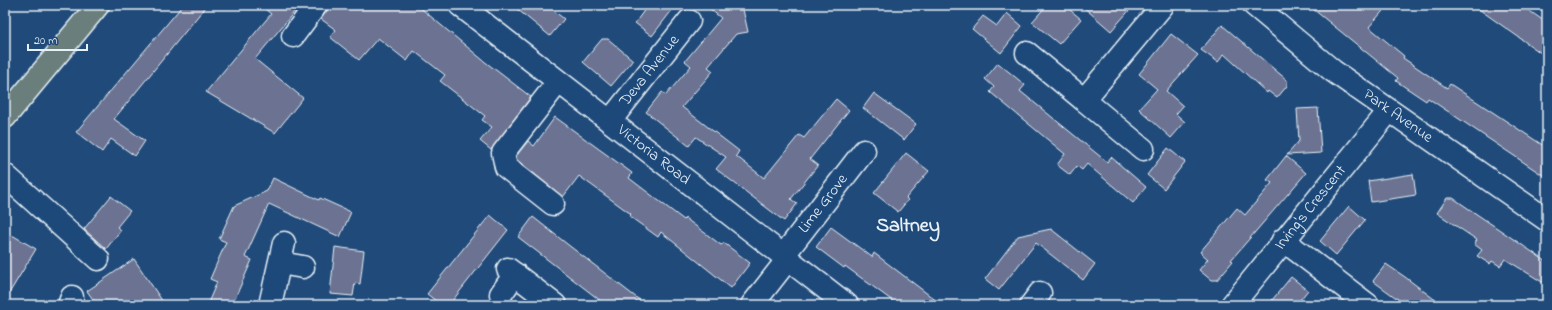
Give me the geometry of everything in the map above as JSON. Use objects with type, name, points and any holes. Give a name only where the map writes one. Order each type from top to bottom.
[{"type":"main road","points":[[5,117],[98,5]]},
{"type":"street","points":[[293,36],[316,5]]},
{"type":"street","points":[[1084,100],[1163,5]]},
{"type":"street","name":"Park Avenue","points":[[1254,5],[1333,71],[1547,220]]},
{"type":"street","name":"Victoria Road","points":[[473,9],[558,82],[847,305]]},
{"type":"street","name":"Deva Avenue","points":[[610,121],[689,21]]},
{"type":"street","points":[[1027,53],[1143,149]]},
{"type":"street","points":[[553,204],[506,167],[503,153],[558,82]]},
{"type":"street","name":"Irving's Crescent","points":[[1232,305],[1283,240],[1389,111]]},
{"type":"street","name":"Lime Grove","points":[[752,305],[864,152]]},
{"type":"street","points":[[5,175],[98,259]]},
{"type":"street","points":[[1283,240],[1368,305]]},
{"type":"street","points":[[270,305],[282,253],[303,267]]},
{"type":"street","points":[[501,294],[512,272],[547,303]]},
{"type":"building","points":[[183,5],[207,5],[114,119],[145,141],[135,156],[111,139],[102,152],[76,132]]},
{"type":"building","points":[[260,5],[300,5],[255,59],[303,98],[275,133],[206,92],[271,14]]},
{"type":"building","points":[[331,5],[417,5],[484,61],[531,97],[491,150],[480,141],[492,127],[482,120],[485,116],[440,81],[445,75],[414,51],[407,61],[378,38],[359,60],[330,37],[336,30],[321,19]]},
{"type":"building","points":[[512,5],[547,5],[564,19],[550,36]]},
{"type":"building","points":[[648,5],[676,5],[652,36],[635,23]]},
{"type":"building","points":[[705,5],[742,5],[748,32],[736,34],[708,67],[713,71],[682,107],[739,151],[736,156],[764,178],[799,135],[804,138],[836,99],[849,110],[810,159],[818,165],[791,199],[797,204],[784,221],[716,169],[726,157],[696,137],[689,146],[646,112],[662,92],[666,95],[691,66],[685,61],[721,18]]},
{"type":"building","points":[[1047,5],[1064,5],[1081,19],[1059,44],[1032,22]]},
{"type":"building","points":[[1081,5],[1134,5],[1111,31]]},
{"type":"building","points":[[1308,5],[1388,5],[1369,27],[1404,56],[1403,58],[1447,88],[1450,84],[1547,148],[1547,178],[1428,98],[1426,101],[1396,81],[1398,78]]},
{"type":"building","points":[[1473,5],[1521,5],[1547,23],[1547,44],[1541,53]]},
{"type":"building","points":[[1007,13],[1022,26],[1001,53],[972,29],[983,16],[997,26]]},
{"type":"building","points":[[1222,25],[1287,80],[1287,86],[1277,98],[1268,91],[1267,93],[1224,54],[1218,62],[1201,50]]},
{"type":"building","points":[[1171,34],[1198,55],[1166,91],[1183,106],[1176,114],[1185,122],[1171,138],[1139,109],[1157,89],[1139,74]]},
{"type":"building","points":[[602,39],[608,39],[633,60],[611,86],[583,62]]},
{"type":"building","points":[[998,63],[1025,85],[1020,91],[1107,162],[1111,157],[1146,187],[1133,203],[1087,164],[1082,170],[1077,166],[1070,175],[1057,165],[1065,154],[990,92],[994,87],[985,79]]},
{"type":"building","points":[[874,93],[916,124],[904,140],[863,108]]},
{"type":"building","points":[[1318,108],[1321,153],[1287,155],[1299,141],[1297,109]]},
{"type":"building","points":[[555,117],[632,173],[629,178],[684,220],[685,218],[721,245],[724,243],[750,263],[731,288],[661,232],[658,237],[629,216],[631,214],[579,176],[563,197],[517,160],[516,156],[528,141],[534,146]]},
{"type":"building","points":[[1168,148],[1185,162],[1164,189],[1147,175]]},
{"type":"building","points":[[906,153],[929,171],[906,198],[908,200],[898,212],[874,193]]},
{"type":"building","points":[[1286,156],[1306,173],[1231,260],[1233,261],[1217,280],[1211,280],[1199,270],[1208,259],[1200,252],[1237,208],[1245,215],[1272,183],[1267,180]]},
{"type":"building","points":[[1413,174],[1416,195],[1371,202],[1368,181]]},
{"type":"building","points":[[273,178],[319,200],[320,198],[351,212],[340,237],[269,204],[245,257],[252,260],[232,305],[207,305],[217,282],[210,279],[226,242],[219,239],[234,206],[267,191]]},
{"type":"building","points":[[111,196],[130,211],[117,227],[121,230],[106,249],[84,229]]},
{"type":"building","points":[[1447,198],[1453,198],[1547,262],[1547,285],[1505,259],[1500,266],[1492,261],[1490,264],[1477,256],[1482,250],[1474,244],[1477,240],[1437,213]]},
{"type":"building","points":[[1349,206],[1365,220],[1336,255],[1320,241]]},
{"type":"building","points":[[490,215],[508,230],[449,305],[441,305],[427,294]]},
{"type":"building","points":[[533,217],[646,305],[606,305],[518,237]]},
{"type":"building","points":[[831,227],[872,257],[874,253],[942,305],[898,305],[845,266],[844,268],[816,247]]},
{"type":"building","points":[[1051,229],[1095,264],[1083,280],[1036,243],[999,290],[985,279],[1018,236]]},
{"type":"building","points":[[12,235],[36,249],[5,300],[5,247]]},
{"type":"building","points":[[335,247],[364,251],[360,284],[355,283],[353,296],[330,294]]},
{"type":"building","points":[[134,259],[165,305],[97,305],[87,291]]},
{"type":"building","points":[[1386,264],[1442,305],[1406,305],[1373,281]]},
{"type":"building","points":[[1291,277],[1308,290],[1296,305],[1268,305]]},
{"type":"district","name":"Saltney","points":[[908,226]]}]
